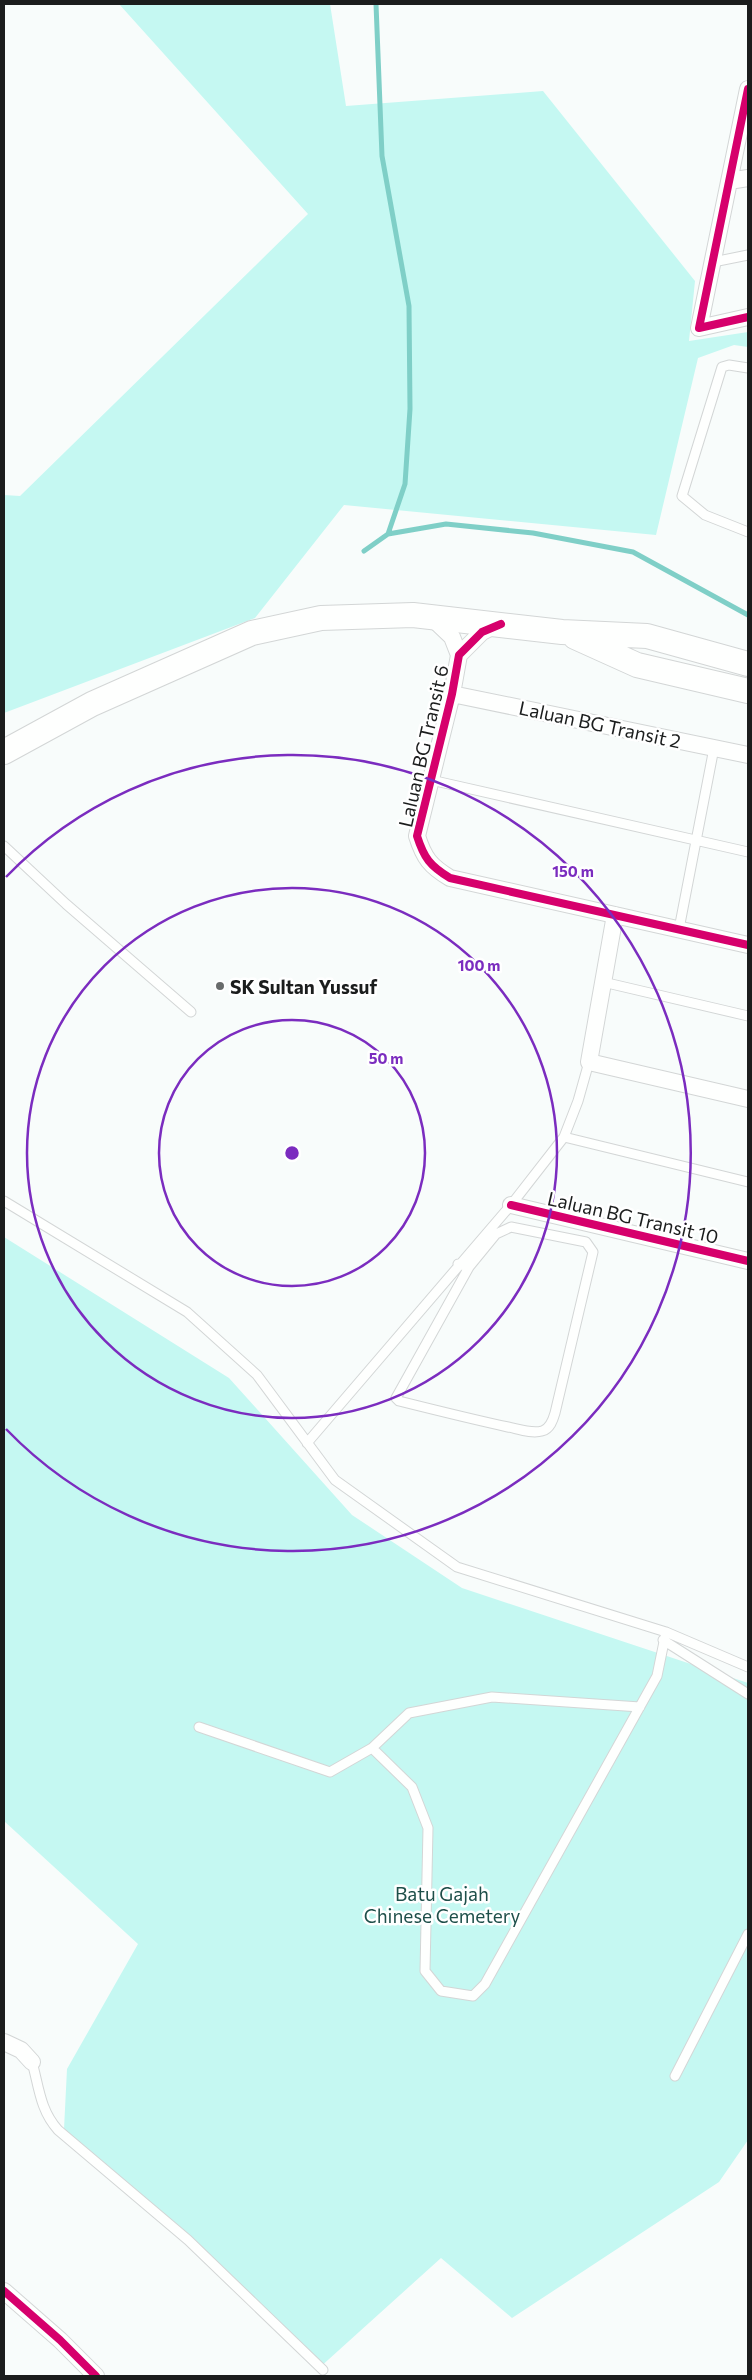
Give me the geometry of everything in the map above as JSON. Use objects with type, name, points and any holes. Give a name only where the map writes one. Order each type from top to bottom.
[{"type":"main road","points":[[4,752],[92,704],[252,633],[321,618],[429,616],[562,632],[647,636],[748,664]]},
{"type":"main road","points":[[562,632],[637,665],[748,691]]},
{"type":"street","points":[[748,89],[745,119],[729,181],[699,328],[748,317]]},
{"type":"street","points":[[729,181],[748,178]]},
{"type":"street","name":"Laluan BG Transit 6","points":[[429,616],[452,637],[459,655]]},
{"type":"street","name":"Laluan BG Transit 6","points":[[501,624],[482,632],[459,655],[452,694],[417,836],[423,855],[438,870],[450,878],[748,944]]},
{"type":"street","name":"Laluan BG Transit 2","points":[[452,694],[748,755]]},
{"type":"street","points":[[615,915],[589,1062],[748,1099]]},
{"type":"street","name":"Laluan BG Transit 10","points":[[511,1205],[748,1261]]},
{"type":"street","points":[[4,2042],[21,2050],[32,2062]]},
{"type":"street","points":[[4,2291],[60,2340],[96,2376]]},
{"type":"lane","points":[[713,262],[748,255]]},
{"type":"lane","points":[[748,368],[729,365],[722,367],[682,496],[705,515],[748,532]]},
{"type":"lane","points":[[679,929],[714,748]]},
{"type":"lane","points":[[431,780],[748,852]]},
{"type":"lane","points":[[4,846],[66,904],[191,1012]]},
{"type":"lane","points":[[603,982],[748,1016]]},
{"type":"lane","points":[[307,1443],[458,1264],[511,1205],[564,1138],[578,1101],[589,1062]]},
{"type":"lane","points":[[564,1138],[748,1182]]},
{"type":"lane","points":[[4,1201],[187,1312],[257,1375],[335,1480],[457,1567],[664,1636],[748,1668]]},
{"type":"lane","points":[[511,1227],[586,1242],[594,1252],[555,1413],[552,1422],[546,1429],[540,1432],[473,1420],[399,1402],[396,1398],[469,1267],[496,1234],[511,1227]]},
{"type":"lane","points":[[458,1264],[469,1267]]},
{"type":"lane","points":[[664,1636],[748,1694]]},
{"type":"lane","points":[[372,1748],[412,1787],[428,1828],[425,1971],[441,1991],[473,1996],[485,1984],[657,1676],[664,1636]]},
{"type":"lane","points":[[199,1727],[330,1772],[372,1748],[410,1713],[492,1697],[640,1707]]},
{"type":"lane","points":[[675,2076],[748,1934]]},
{"type":"lane","points":[[32,2062],[42,2106],[48,2119],[58,2130],[188,2240],[323,2370]]},
{"type":"green space","points":[[119,4],[330,4],[346,106],[543,91],[695,281],[689,341],[748,332],[748,347],[734,345],[698,358],[656,535],[344,505],[255,618],[4,713],[4,495],[20,496],[308,214]]},
{"type":"green space","name":"Batu Gajah Chinese Cemetery","points":[[4,1237],[229,1378],[352,1515],[462,1588],[748,1683],[748,2140],[719,2182],[512,2318],[441,2258],[318,2369],[64,2129],[67,2069],[138,1944],[4,1821]]},
{"type":"waterway","points":[[364,551],[388,534],[405,484],[410,409],[409,306],[382,156],[376,4]]},
{"type":"waterway","points":[[388,534],[446,524],[533,533],[633,552],[748,615]]},
{"type":"cycle path","points":[[748,89],[699,328],[748,317]]},
{"type":"cycle path","points":[[501,624],[482,632],[459,655],[452,694],[417,836],[422,850],[429,861],[450,878],[748,945]]},
{"type":"cycle path","points":[[511,1205],[748,1261]]},
{"type":"cycle path","points":[[4,2291],[60,2340],[96,2376]]},
{"type":"place","name":"SK Sultan Yussuf","points":[[220,986]]}]
